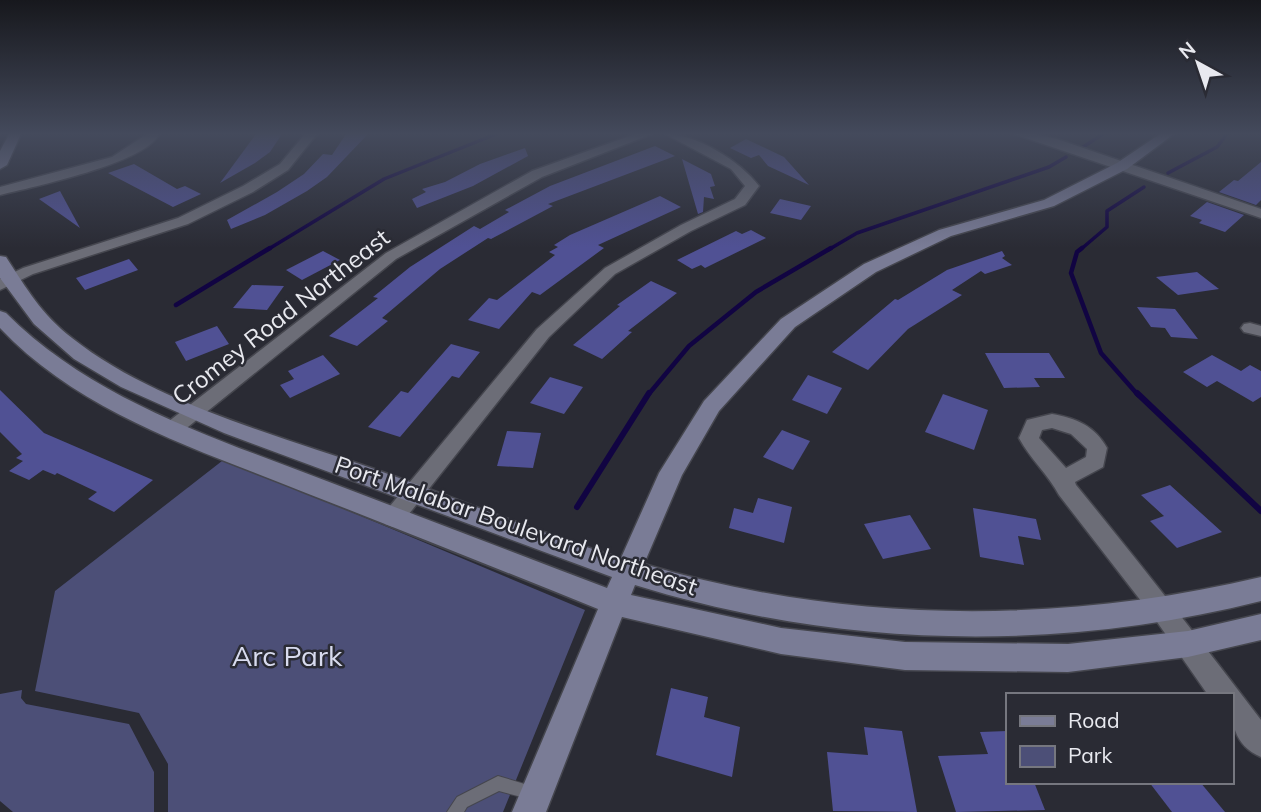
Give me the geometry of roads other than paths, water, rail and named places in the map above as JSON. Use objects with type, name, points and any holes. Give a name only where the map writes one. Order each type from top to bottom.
[{"type":"street","points":[[0,191],[69,172]]},
{"type":"street","points":[[3,276],[28,271],[183,221],[276,172]]},
{"type":"street","name":"Cromey Road Northeast","points":[[171,430],[391,257],[543,172]]},
{"type":"street","points":[[393,519],[543,333],[610,271],[686,228],[740,202],[752,186],[740,172]]},
{"type":"street","points":[[533,803],[614,603],[671,473],[711,406],[789,323],[870,268],[945,233],[1049,202],[1110,172]]},
{"type":"street","points":[[1139,172],[1261,214]]},
{"type":"street","name":"Port Malabar Boulevard Northeast","points":[[3,276],[46,326],[93,362],[132,383],[194,411],[468,515],[694,590],[782,607],[899,622],[1047,625],[1164,611],[1261,589]]},
{"type":"street","name":"Port Malabar Boulevard Northeast","points":[[0,317],[18,338],[66,376],[105,399],[171,430],[393,519],[614,603],[780,641],[905,656],[1069,658],[1188,644],[1261,627]]},
{"type":"street","points":[[1063,479],[1067,489],[1164,611],[1224,693]]},
{"type":"street","points":[[1233,706],[1261,743]]},
{"type":"lane","points":[[455,812],[462,802],[498,783],[533,803]]},
{"type":"waterway","points":[[267,250],[384,179],[402,172]]},
{"type":"waterway","points":[[828,250],[857,233],[1035,172]]},
{"type":"waterway","points":[[1080,250],[1107,227],[1107,211],[1144,187]]},
{"type":"waterway","points":[[176,305],[270,248]]},
{"type":"waterway","points":[[648,395],[689,346],[756,292],[831,248]]},
{"type":"waterway","points":[[1082,248],[1077,252],[1071,273],[1101,353],[1138,395]]},
{"type":"waterway","points":[[577,507],[649,393]]},
{"type":"waterway","points":[[1137,393],[1261,511]]},
{"type":"park label","name":"Arc Park","points":[[287,656]]}]
